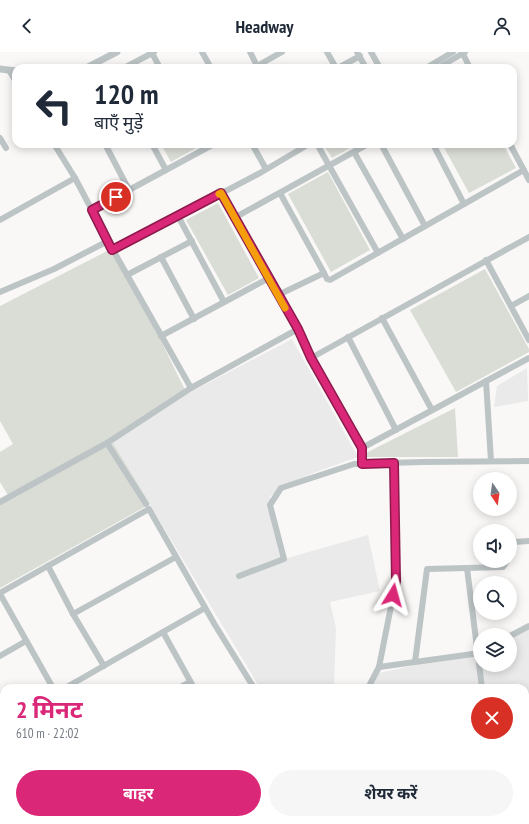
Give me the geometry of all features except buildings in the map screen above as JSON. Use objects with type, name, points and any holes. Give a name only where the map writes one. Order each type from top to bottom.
[{"type":"street","points":[[94,64],[117,52]]},
{"type":"street","points":[[202,52],[208,64]]},
{"type":"street","points":[[250,52],[256,64]]},
{"type":"street","points":[[263,64],[282,52]]},
{"type":"street","points":[[328,52],[335,64]]},
{"type":"street","points":[[371,52],[378,64]]},
{"type":"street","points":[[433,64],[453,52]]},
{"type":"street","points":[[132,64],[153,53],[158,64]]},
{"type":"street","points":[[445,64],[464,53],[468,64]]},
{"type":"street","points":[[343,64],[358,54],[364,64]]},
{"type":"street","points":[[0,69],[12,70]]},
{"type":"street","points":[[0,138],[6,148]]},
{"type":"street","points":[[56,148],[75,178],[112,250],[191,388]]},
{"type":"street","points":[[107,148],[128,190]]},
{"type":"street","points":[[155,148],[166,170]]},
{"type":"street","points":[[92,210],[207,148]]},
{"type":"street","points":[[254,148],[266,169]]},
{"type":"street","points":[[112,250],[266,169],[298,148]]},
{"type":"street","points":[[319,148],[378,253]]},
{"type":"street","points":[[234,218],[361,148]]},
{"type":"street","points":[[383,148],[425,226]]},
{"type":"street","points":[[435,148],[464,204]]},
{"type":"street","points":[[512,148],[529,180]]},
{"type":"street","points":[[354,152],[403,239]]},
{"type":"street","points":[[280,193],[327,279],[332,279],[524,170]]},
{"type":"street","points":[[0,220],[75,178]]},
{"type":"street","points":[[221,193],[298,329],[311,358],[362,448],[362,464]]},
{"type":"street","points":[[178,216],[224,302]]},
{"type":"street","points":[[311,358],[529,237]]},
{"type":"street","points":[[0,292],[54,269],[108,241]]},
{"type":"street","points":[[126,275],[192,241]]},
{"type":"street","points":[[161,257],[194,319]]},
{"type":"street","points":[[486,260],[529,340]]},
{"type":"street","points":[[278,295],[324,273]]},
{"type":"street","points":[[161,336],[269,278]]},
{"type":"street","points":[[511,306],[529,296]]},
{"type":"street","points":[[382,318],[432,410]]},
{"type":"street","points":[[0,502],[107,443],[191,388],[298,329]]},
{"type":"street","points":[[348,337],[396,430]]},
{"type":"street","points":[[362,448],[529,358]]},
{"type":"street","points":[[486,381],[491,461]]},
{"type":"street","points":[[107,443],[146,504]]},
{"type":"street","points":[[239,576],[284,559],[270,505],[281,488],[354,464],[529,461]]},
{"type":"street","points":[[370,684],[379,667],[396,581],[394,463]]},
{"type":"street","points":[[51,684],[0,594],[148,509],[205,608],[252,684]]},
{"type":"street","points":[[517,542],[529,541]]},
{"type":"street","points":[[73,614],[176,557]]},
{"type":"street","points":[[48,566],[73,614],[104,666]]},
{"type":"street","points":[[467,568],[475,628]]},
{"type":"street","points":[[415,662],[427,569],[473,568]]},
{"type":"street","points":[[72,684],[205,608]]},
{"type":"street","points":[[517,632],[529,626]]},
{"type":"street","points":[[163,632],[190,682],[186,684]]},
{"type":"street","points":[[0,656],[26,641]]},
{"type":"street","points":[[379,667],[473,654]]},
{"type":"street","points":[[481,672],[482,684]]},
{"type":"shaded area","points":[[163,148],[196,148],[171,162]]},
{"type":"shaded area","points":[[326,148],[350,148],[332,158]]},
{"type":"shaded area","points":[[444,148],[505,148],[516,168],[469,193]]},
{"type":"shaded area","points":[[328,172],[370,250],[331,272],[288,194]]},
{"type":"shaded area","points":[[218,203],[259,278],[228,295],[186,220]]},
{"type":"shaded area","points":[[115,247],[187,394],[110,438],[150,504],[0,588],[0,502],[9,497],[0,482],[0,452],[13,444],[0,421],[0,306]]},
{"type":"shaded area","points":[[485,269],[529,349],[529,352],[456,392],[410,310]]},
{"type":"shaded area","points":[[292,339],[358,457],[313,473],[270,496],[284,559],[368,535],[380,591],[330,602],[336,628],[334,684],[258,684],[110,438],[187,394]]},
{"type":"shaded area","points":[[527,368],[528,401],[494,407],[497,386]]},
{"type":"shaded area","points":[[455,408],[458,457],[358,457]]},
{"type":"shaded area","points":[[529,625],[529,684],[374,684],[379,673],[473,653],[473,672],[517,672],[517,631]]},
{"type":"slow traffic","points":[[219,194],[221,193],[285,308]]},
{"type":"route","points":[[116,197],[92,210],[112,250],[221,193],[298,329],[311,358],[362,448],[362,464],[394,463],[396,581],[393,595]]}]
